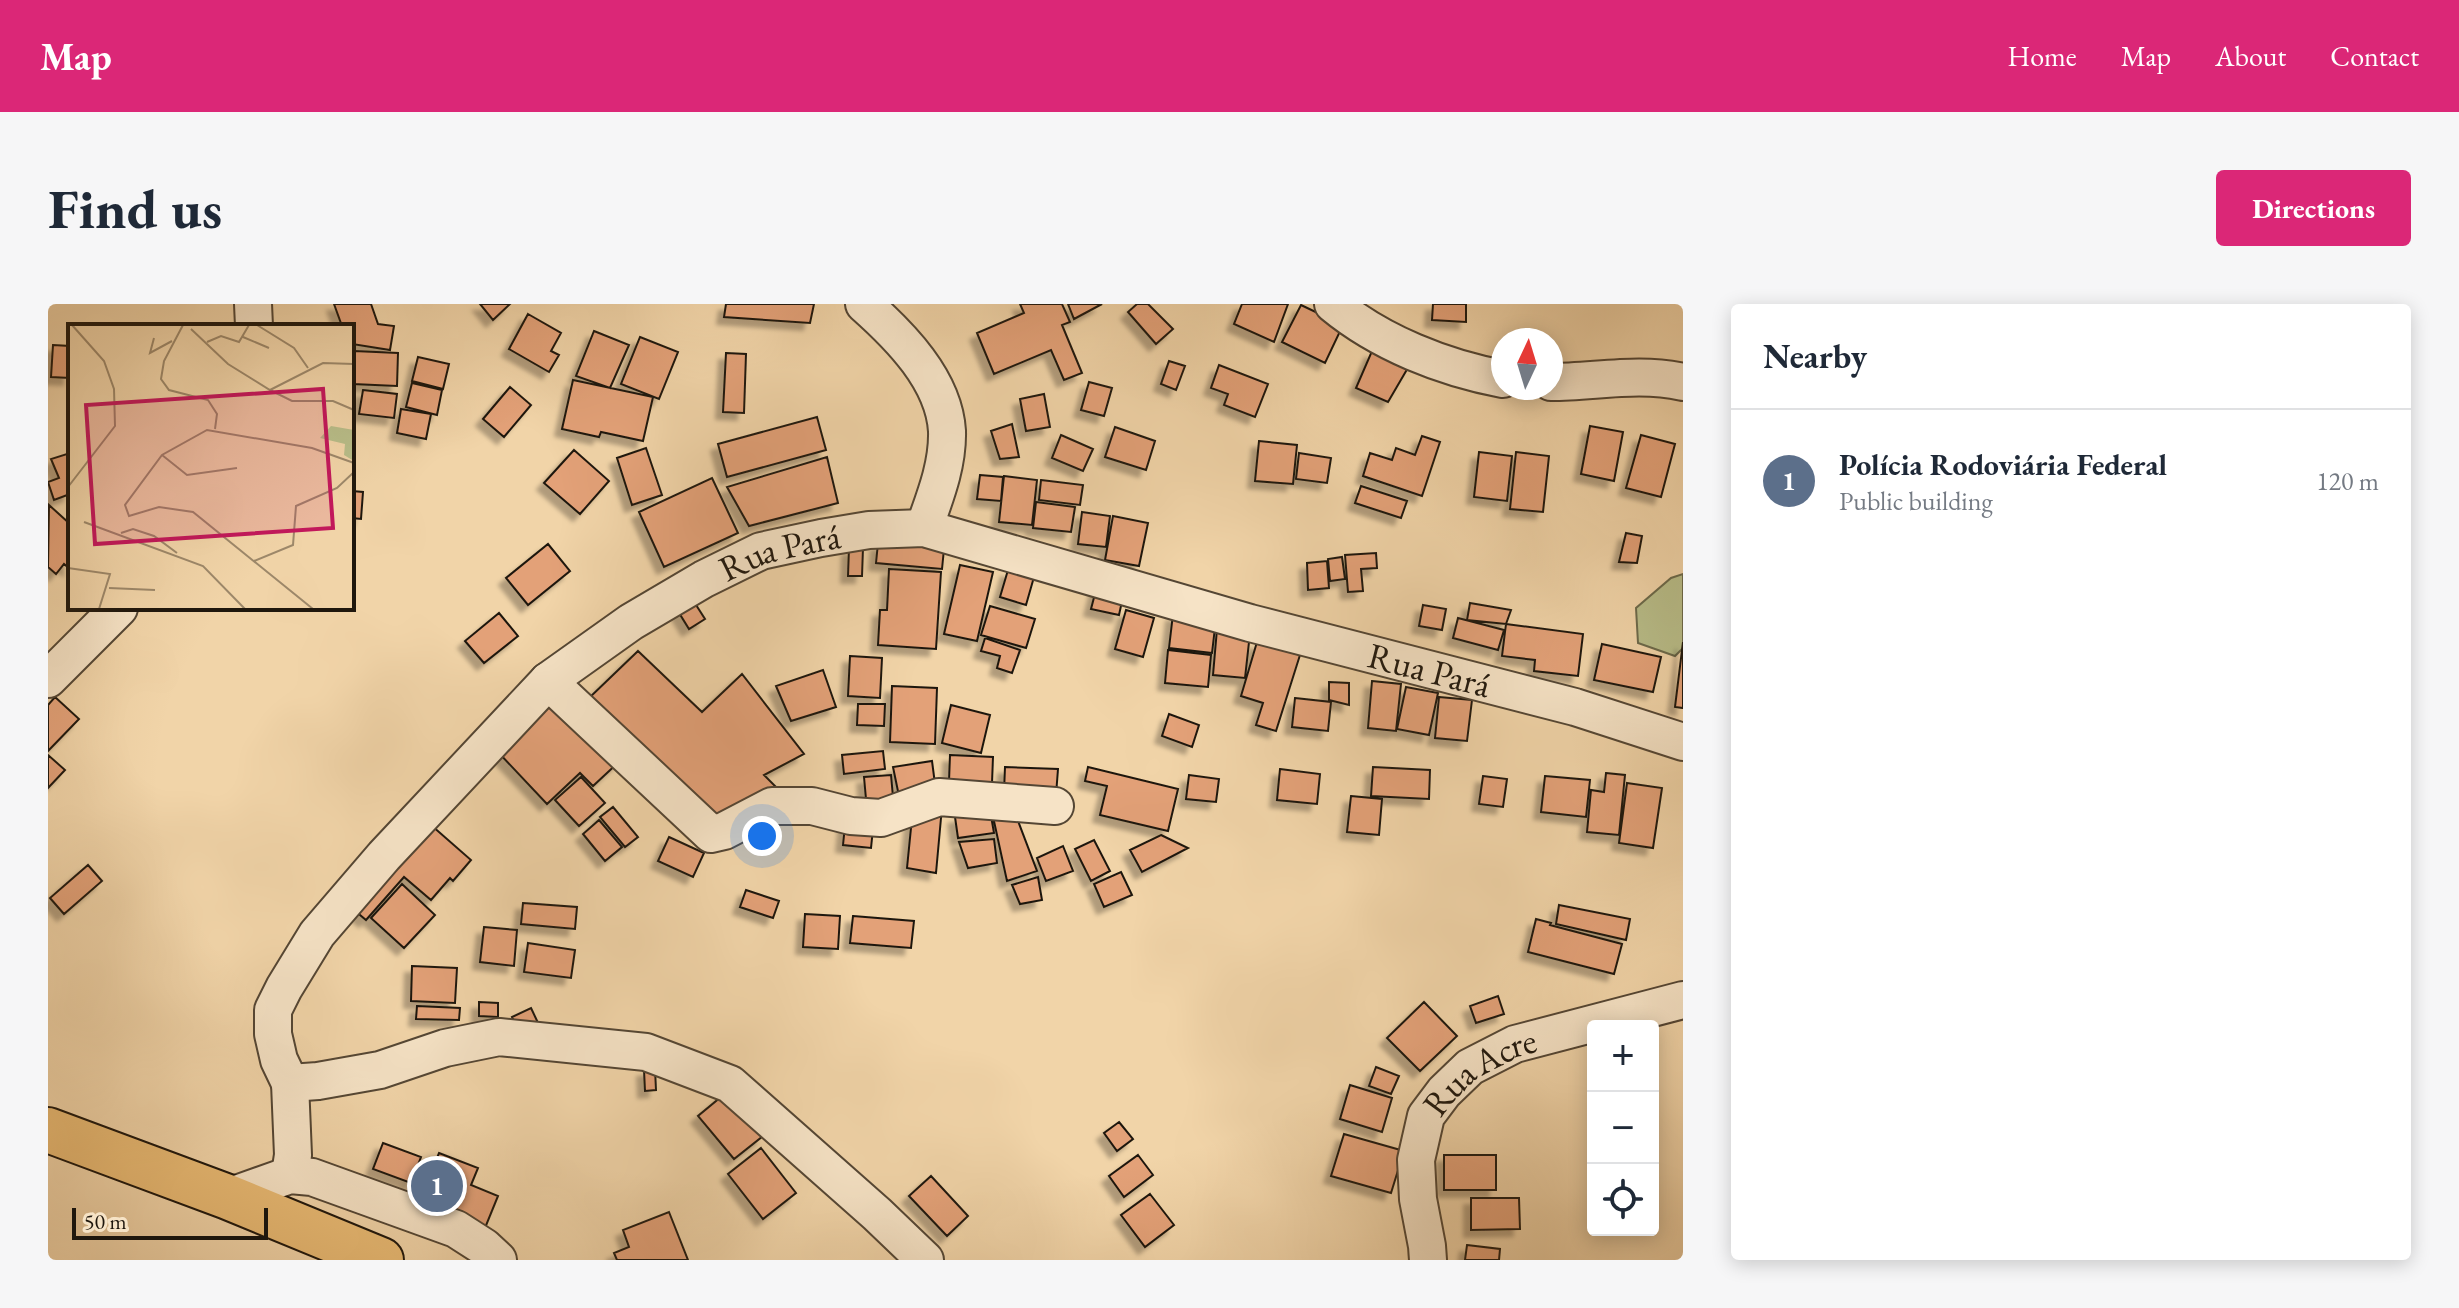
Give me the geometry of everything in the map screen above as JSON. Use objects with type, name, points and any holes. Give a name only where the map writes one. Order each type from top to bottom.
[{"type":"highway","points":[[48,1130],[228,1197],[381,1260]]},
{"type":"street","points":[[253,304],[254,324]]},
{"type":"street","points":[[864,304],[911,351],[941,401],[947,431],[945,457],[941,480],[924,528]]},
{"type":"street","points":[[1333,304],[1352,320],[1402,346],[1465,372],[1491,377]]},
{"type":"street","points":[[1563,381],[1612,377],[1667,378],[1683,382]]},
{"type":"street","name":"Rua Pará","points":[[290,1175],[293,1155],[290,1083],[279,1060],[273,1034],[273,1010],[317,934],[384,856],[548,681],[631,622],[704,579],[761,551],[869,530],[924,528],[1250,623],[1575,707],[1683,742]]},
{"type":"street","points":[[48,679],[117,610]]},
{"type":"street","points":[[548,681],[711,834],[724,831],[772,806],[812,806],[851,816],[881,818],[939,797],[1055,806]]},
{"type":"street","name":"Rua Acre","points":[[1428,1260],[1418,1199],[1416,1160],[1426,1116],[1444,1092],[1470,1067],[1515,1044],[1683,1000]]},
{"type":"street","points":[[290,1083],[380,1070],[445,1048],[499,1037],[646,1052],[730,1084],[925,1260]]},
{"type":"street","points":[[228,1197],[290,1175],[312,1177],[456,1229],[498,1260]]},
{"type":"green space","points":[[1683,574],[1683,648],[1675,656],[1638,643],[1636,608],[1671,578]]},
{"type":"building","points":[[334,304],[371,304],[378,324],[394,326],[390,350],[354,344],[354,324],[341,324]]},
{"type":"building","points":[[480,304],[510,304],[493,320]]},
{"type":"building","points":[[726,304],[814,304],[810,323],[724,317]]},
{"type":"building","points":[[1020,304],[1062,304],[1070,322],[1062,325],[1082,373],[1064,380],[1051,350],[994,374],[977,333],[1024,313]]},
{"type":"building","points":[[1068,304],[1102,304],[1074,319]]},
{"type":"building","points":[[1137,304],[1148,304],[1173,329],[1156,344],[1128,312]]},
{"type":"building","points":[[1242,304],[1288,304],[1274,342],[1234,324]]},
{"type":"building","points":[[1433,304],[1466,304],[1466,322],[1432,320]]},
{"type":"building","points":[[1301,305],[1343,325],[1325,363],[1282,342]]},
{"type":"building","points":[[528,314],[561,333],[551,351],[559,355],[549,372],[509,349]]},
{"type":"building","points":[[594,331],[629,345],[610,388],[576,376]]},
{"type":"building","points":[[640,337],[678,352],[659,399],[621,384]]},
{"type":"building","points":[[53,345],[68,346],[68,378],[51,377]]},
{"type":"building","points":[[354,351],[398,353],[397,386],[354,384]]},
{"type":"building","points":[[1372,351],[1409,366],[1388,402],[1356,388]]},
{"type":"building","points":[[726,353],[746,354],[744,413],[723,412]]},
{"type":"building","points":[[418,357],[449,364],[443,389],[412,381]]},
{"type":"building","points":[[1169,361],[1185,366],[1176,390],[1161,384]]},
{"type":"building","points":[[1219,365],[1268,384],[1255,417],[1224,405],[1228,394],[1211,388]]},
{"type":"building","points":[[573,380],[653,397],[643,441],[601,432],[599,437],[562,429]]},
{"type":"building","points":[[1089,382],[1112,388],[1104,416],[1081,410]]},
{"type":"building","points":[[412,383],[442,390],[437,415],[406,407]]},
{"type":"building","points":[[510,387],[531,405],[504,437],[483,419]]},
{"type":"building","points":[[363,390],[397,394],[394,418],[359,414]]},
{"type":"building","points":[[1044,394],[1050,427],[1026,431],[1020,399]]},
{"type":"building","points":[[401,409],[431,414],[426,439],[397,433]]},
{"type":"building","points":[[817,417],[826,450],[727,477],[718,444]]},
{"type":"building","points":[[1012,424],[1019,457],[1000,459],[991,431]]},
{"type":"building","points":[[1590,426],[1623,432],[1614,481],[1581,474]]},
{"type":"building","points":[[1115,427],[1155,441],[1146,470],[1105,457]]},
{"type":"building","points":[[1061,435],[1093,449],[1083,471],[1052,458]]},
{"type":"building","points":[[1641,435],[1675,444],[1661,497],[1626,488]]},
{"type":"building","points":[[1422,436],[1440,442],[1422,496],[1363,476],[1370,453],[1392,460],[1396,448],[1415,455]]},
{"type":"building","points":[[1259,441],[1297,445],[1293,484],[1255,481]]},
{"type":"building","points":[[646,448],[662,495],[632,505],[617,458]]},
{"type":"building","points":[[574,450],[609,481],[580,514],[544,483]]},
{"type":"building","points":[[1479,452],[1512,456],[1507,501],[1474,497]]},
{"type":"building","points":[[1516,452],[1549,456],[1543,512],[1510,509]]},
{"type":"building","points":[[1299,453],[1331,458],[1327,483],[1296,479]]},
{"type":"building","points":[[68,454],[68,495],[54,500],[48,482],[59,478],[51,459]]},
{"type":"building","points":[[827,457],[838,503],[749,526],[727,487]]},
{"type":"building","points":[[980,475],[1003,477],[1001,501],[977,499]]},
{"type":"building","points":[[1004,476],[1037,480],[1032,525],[999,522]]},
{"type":"building","points":[[712,478],[738,533],[664,567],[639,512]]},
{"type":"building","points":[[1041,480],[1083,485],[1080,505],[1039,500]]},
{"type":"building","points":[[1361,486],[1407,501],[1401,518],[1355,503]]},
{"type":"building","points":[[354,491],[363,492],[361,519],[354,518]]},
{"type":"building","points":[[1036,502],[1075,507],[1071,532],[1033,528]]},
{"type":"building","points":[[49,505],[68,522],[68,567],[64,564],[56,574],[48,567]]},
{"type":"building","points":[[1082,512],[1110,516],[1106,547],[1078,544]]},
{"type":"building","points":[[1113,516],[1148,523],[1139,566],[1105,560]]},
{"type":"building","points":[[1626,533],[1642,536],[1637,563],[1619,562]]},
{"type":"building","points":[[878,543],[944,549],[942,569],[876,563]]},
{"type":"building","points":[[548,544],[570,571],[528,605],[506,578]]},
{"type":"building","points":[[849,548],[863,548],[862,576],[848,576]]},
{"type":"building","points":[[1376,553],[1377,568],[1361,569],[1363,591],[1348,592],[1345,555]]},
{"type":"building","points":[[1342,557],[1345,579],[1330,581],[1328,559]]},
{"type":"building","points":[[1327,561],[1329,588],[1308,590],[1307,563]]},
{"type":"building","points":[[960,565],[993,572],[977,641],[944,634]]},
{"type":"building","points":[[889,569],[941,572],[936,649],[878,645],[880,610],[887,610]]},
{"type":"building","points":[[1008,570],[1034,577],[1026,605],[1000,597]]},
{"type":"building","points":[[1097,586],[1124,592],[1119,615],[1091,609]]},
{"type":"building","points":[[689,594],[705,619],[689,629],[673,603]]},
{"type":"building","points":[[1470,603],[1511,610],[1506,624],[1467,620]]},
{"type":"building","points":[[1423,605],[1446,609],[1442,630],[1419,626]]},
{"type":"building","points":[[990,606],[1035,619],[1026,648],[981,635]]},
{"type":"building","points":[[1126,610],[1154,618],[1143,657],[1115,649]]},
{"type":"building","points":[[499,613],[518,636],[484,663],[465,641]]},
{"type":"building","points":[[1173,614],[1216,619],[1212,653],[1169,648]]},
{"type":"building","points":[[1458,618],[1504,630],[1498,650],[1453,638]]},
{"type":"building","points":[[1506,624],[1583,634],[1578,676],[1534,671],[1535,660],[1502,656]]},
{"type":"building","points":[[1217,629],[1250,633],[1245,678],[1213,675]]},
{"type":"building","points":[[985,638],[1020,650],[1012,673],[997,668],[1000,656],[981,651]]},
{"type":"building","points":[[1257,642],[1300,655],[1276,731],[1256,725],[1263,703],[1241,696]]},
{"type":"building","points":[[1683,642],[1683,708],[1675,707]]},
{"type":"building","points":[[1602,644],[1661,657],[1653,692],[1594,680]]},
{"type":"building","points":[[1168,650],[1211,655],[1208,687],[1165,683]]},
{"type":"building","points":[[638,651],[702,712],[742,674],[804,754],[764,775],[778,789],[712,825],[588,699]]},
{"type":"building","points":[[850,656],[882,658],[880,698],[848,696]]},
{"type":"building","points":[[823,670],[836,707],[791,721],[776,686]]},
{"type":"building","points":[[1372,681],[1401,684],[1396,731],[1368,728]]},
{"type":"building","points":[[1329,682],[1349,683],[1349,705],[1329,700]]},
{"type":"building","points":[[892,686],[937,688],[935,744],[890,742]]},
{"type":"building","points":[[1406,687],[1438,693],[1429,735],[1397,729]]},
{"type":"building","points":[[558,693],[622,759],[593,786],[580,773],[547,804],[497,751]]},
{"type":"building","points":[[55,697],[79,719],[48,751],[48,705]]},
{"type":"building","points":[[1439,697],[1472,700],[1467,741],[1435,738]]},
{"type":"building","points":[[1295,698],[1331,702],[1328,731],[1292,727]]},
{"type":"building","points":[[858,704],[885,704],[884,726],[857,725]]},
{"type":"building","points":[[951,705],[990,715],[981,753],[942,743]]},
{"type":"building","points":[[1169,714],[1199,725],[1192,747],[1162,736]]},
{"type":"building","points":[[883,751],[885,769],[844,774],[842,755]]},
{"type":"building","points":[[48,755],[65,770],[48,788]]},
{"type":"building","points":[[950,755],[993,757],[992,783],[949,781]]},
{"type":"building","points":[[932,761],[935,784],[900,801],[893,767]]},
{"type":"building","points":[[1005,767],[1058,769],[1056,795],[1004,792]]},
{"type":"building","points":[[1088,767],[1178,789],[1168,831],[1100,815],[1107,786],[1085,781]]},
{"type":"building","points":[[1373,767],[1430,770],[1429,799],[1371,796]]},
{"type":"building","points":[[1280,769],[1320,774],[1317,804],[1277,800]]},
{"type":"building","points":[[1606,773],[1625,775],[1619,835],[1587,832],[1591,790],[1604,792]]},
{"type":"building","points":[[891,775],[894,808],[867,810],[864,777]]},
{"type":"building","points":[[1189,775],[1219,779],[1216,802],[1186,799]]},
{"type":"building","points":[[1483,776],[1507,779],[1503,807],[1479,804]]},
{"type":"building","points":[[1545,776],[1590,780],[1586,817],[1541,812]]},
{"type":"building","points":[[581,777],[605,803],[579,826],[555,800]]},
{"type":"building","points":[[1627,783],[1662,788],[1653,848],[1619,843]]},
{"type":"building","points":[[1351,796],[1382,799],[1379,835],[1347,832]]},
{"type":"building","points":[[613,807],[638,837],[625,847],[600,817]]},
{"type":"building","points":[[942,807],[936,873],[907,868],[912,818]]},
{"type":"building","points":[[990,810],[994,833],[958,838],[955,817]]},
{"type":"building","points":[[992,812],[1015,813],[1037,871],[1007,881]]},
{"type":"building","points":[[846,816],[874,819],[871,848],[843,845]]},
{"type":"building","points":[[423,818],[471,860],[431,900],[404,877],[366,920],[347,904]]},
{"type":"building","points":[[599,820],[622,847],[605,861],[583,834]]},
{"type":"building","points":[[1161,835],[1188,848],[1142,872],[1130,850]]},
{"type":"building","points":[[669,837],[704,853],[693,877],[658,861]]},
{"type":"building","points":[[994,839],[997,863],[968,868],[959,842]]},
{"type":"building","points":[[1094,840],[1110,871],[1091,881],[1075,849]]},
{"type":"building","points":[[1063,846],[1073,871],[1046,881],[1037,858]]},
{"type":"building","points":[[88,865],[102,881],[64,914],[50,898]]},
{"type":"building","points":[[1121,872],[1132,895],[1104,907],[1094,884]]},
{"type":"building","points":[[1038,877],[1042,900],[1020,904],[1012,885]]},
{"type":"building","points":[[402,884],[435,915],[404,948],[371,918]]},
{"type":"building","points":[[746,890],[779,901],[773,918],[740,907]]},
{"type":"building","points":[[523,903],[577,907],[575,929],[521,924]]},
{"type":"building","points":[[1559,905],[1630,919],[1626,940],[1556,924]]},
{"type":"building","points":[[805,914],[840,916],[838,949],[803,947]]},
{"type":"building","points":[[853,916],[914,921],[911,948],[850,943]]},
{"type":"building","points":[[1536,919],[1622,944],[1614,974],[1528,952]]},
{"type":"building","points":[[484,927],[517,930],[514,966],[480,962]]},
{"type":"building","points":[[528,943],[575,950],[571,978],[524,972]]},
{"type":"building","points":[[412,966],[457,968],[455,1003],[411,1001]]},
{"type":"building","points":[[1498,996],[1504,1014],[1476,1023],[1470,1006]]},
{"type":"building","points":[[479,1002],[498,1003],[498,1017],[479,1016]]},
{"type":"building","points":[[1424,1002],[1457,1036],[1420,1071],[1387,1038]]},
{"type":"building","points":[[417,1006],[460,1008],[459,1020],[416,1019]]},
{"type":"building","points":[[531,1008],[539,1025],[519,1033],[512,1017]]},
{"type":"building","points":[[1376,1067],[1399,1076],[1391,1094],[1369,1086]]},
{"type":"building","points":[[655,1069],[656,1090],[645,1091],[644,1070]]},
{"type":"building","points":[[1350,1085],[1392,1098],[1382,1132],[1340,1119]]},
{"type":"building","points":[[727,1092],[763,1136],[734,1159],[698,1116]]},
{"type":"building","points":[[1119,1122],[1133,1139],[1117,1151],[1104,1133]]},
{"type":"building","points":[[1344,1134],[1404,1151],[1391,1193],[1331,1176]]},
{"type":"building","points":[[383,1143],[421,1157],[411,1183],[373,1169]]},
{"type":"building","points":[[761,1148],[796,1193],[763,1219],[728,1174]]},
{"type":"building","points":[[439,1153],[478,1168],[471,1185],[498,1196],[485,1228],[419,1202]]},
{"type":"building","points":[[1138,1155],[1153,1175],[1124,1197],[1109,1176]]},
{"type":"building","points":[[1444,1155],[1496,1155],[1496,1190],[1444,1190]]},
{"type":"building","points":[[931,1176],[968,1216],[947,1236],[909,1196]]},
{"type":"building","points":[[1150,1194],[1174,1225],[1145,1247],[1121,1215]]},
{"type":"building","points":[[1471,1198],[1519,1198],[1520,1229],[1471,1230]]},
{"type":"building","points":[[669,1212],[688,1260],[617,1260],[614,1253],[629,1247],[623,1230]]},
{"type":"building","points":[[1467,1245],[1500,1249],[1499,1260],[1465,1260]]},
{"type":"place","name":"Polícia Rodoviária Federal","points":[[437,1186]]}]
